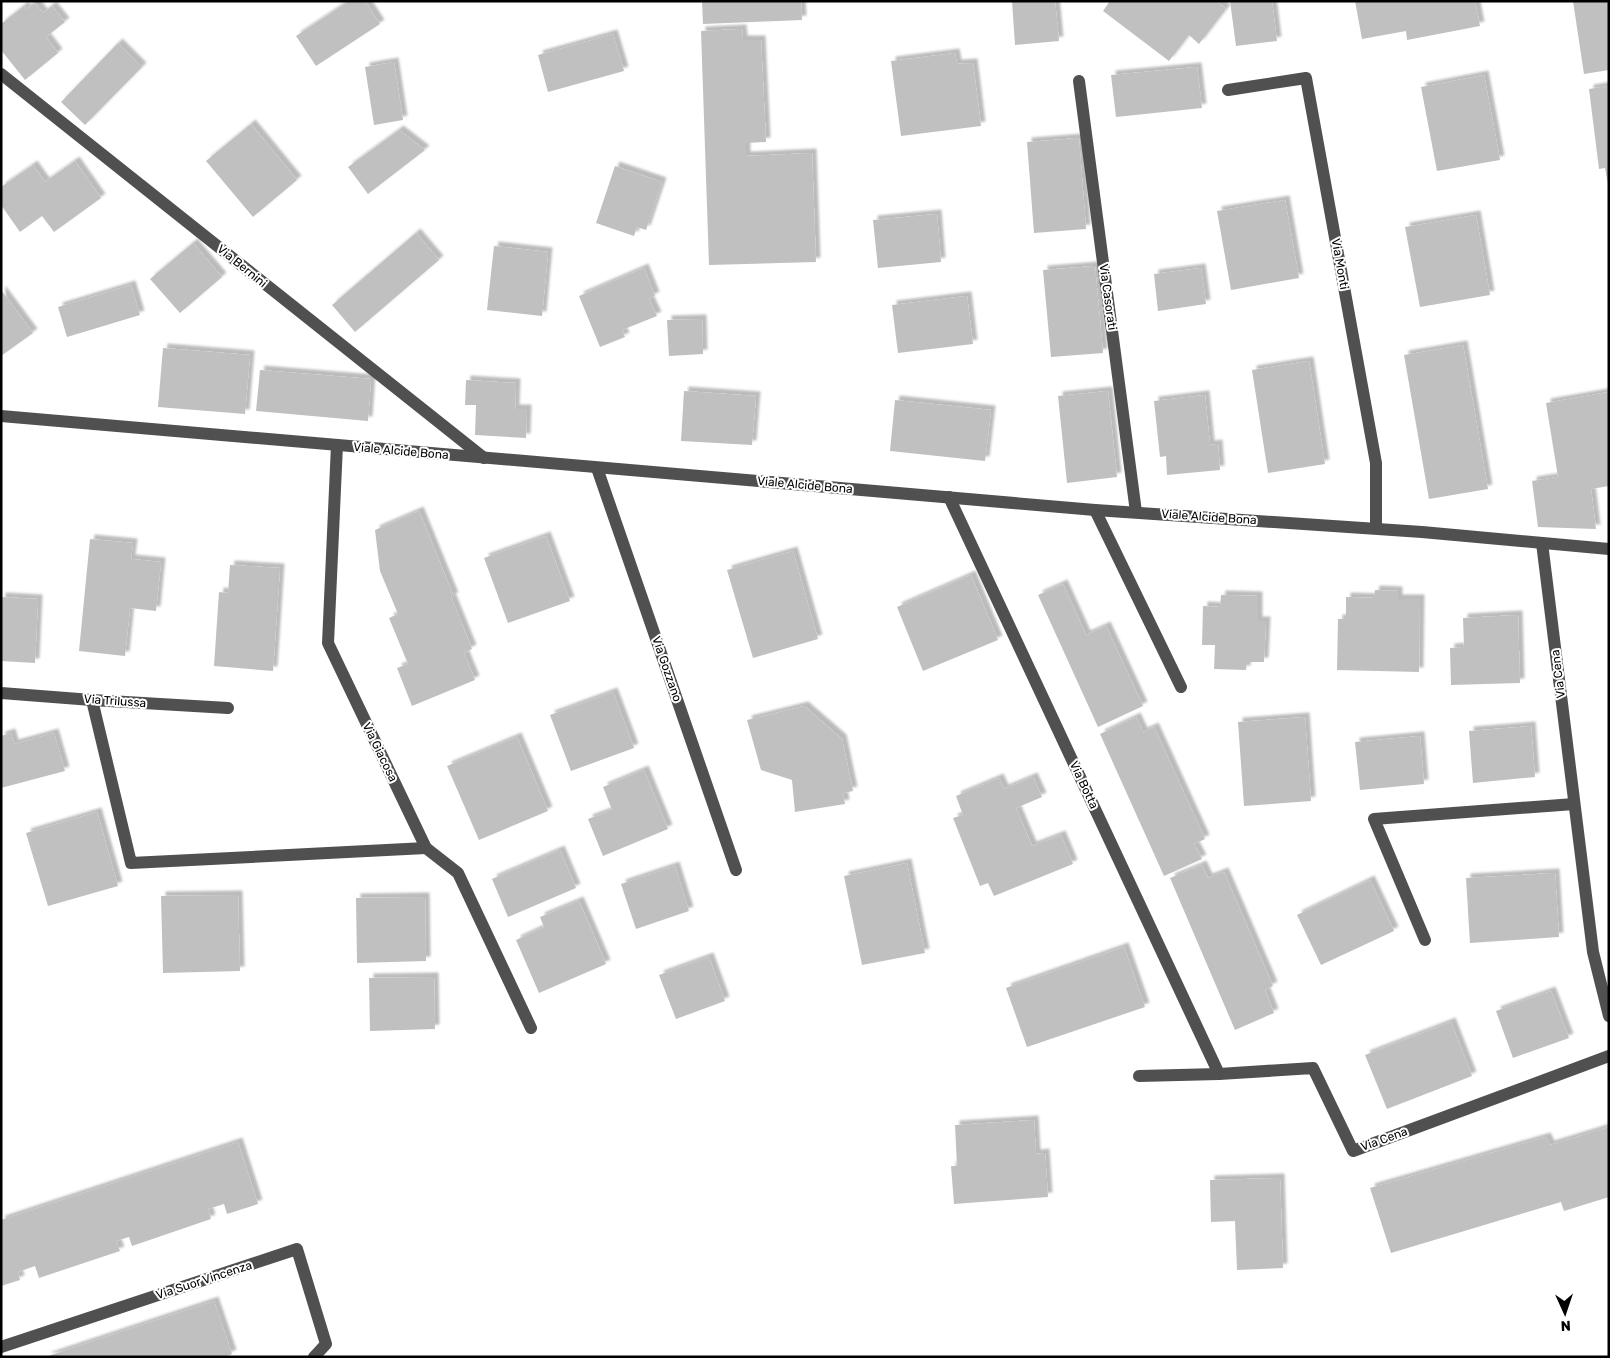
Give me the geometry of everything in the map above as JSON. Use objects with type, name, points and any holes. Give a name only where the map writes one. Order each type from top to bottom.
[{"type":"street","name":"Via Bernini","points":[[1,74],[484,458]]},
{"type":"street","name":"Via Monti","points":[[1228,90],[1306,78],[1376,463],[1376,528]]},
{"type":"street","name":"Via Casorati","points":[[1080,81],[1136,512]]},
{"type":"street","name":"Viale Alcide Bona","points":[[3,413],[597,468],[1095,510],[1376,528],[1609,549]]},
{"type":"street","name":"Via Giacosa","points":[[337,445],[328,643],[426,848],[458,873],[531,1028]]},
{"type":"street","name":"Via Gozzano","points":[[597,468],[736,870]]},
{"type":"street","name":"Via Botta","points":[[949,497],[1219,1074]]},
{"type":"street","points":[[1095,510],[1181,688]]},
{"type":"street","name":"Via Cena","points":[[1542,543],[1593,952],[1609,1016]]},
{"type":"street","name":"Via Trilussa","points":[[1,692],[92,700],[228,708]]},
{"type":"street","points":[[92,700],[131,863],[426,848]]},
{"type":"street","points":[[1425,940],[1374,819],[1574,804]]},
{"type":"street","name":"Via Cena","points":[[1139,1076],[1219,1074],[1313,1068],[1352,1151],[1609,1056]]},
{"type":"street","name":"Via Suor Vincenza","points":[[1,1347],[297,1249],[326,1344],[314,1357]]},
{"type":"building","points":[[349,1],[365,1],[380,24],[316,66],[296,36]]},
{"type":"building","points":[[702,1],[801,1],[802,20],[703,24]]},
{"type":"building","points":[[1012,1],[1055,1],[1059,41],[1015,45]]},
{"type":"building","points":[[1110,1],[1216,1],[1226,9],[1199,44],[1189,35],[1169,61],[1103,11]]},
{"type":"building","points":[[1230,1],[1272,1],[1277,41],[1236,46]]},
{"type":"building","points":[[1355,1],[1475,1],[1480,26],[1407,40],[1406,31],[1362,39]]},
{"type":"building","points":[[1573,1],[1609,1],[1609,70],[1584,74]]},
{"type":"building","points":[[35,3],[43,13],[52,6],[65,22],[46,37],[58,53],[25,80],[1,50],[1,24],[24,6],[26,9]]},
{"type":"building","points":[[742,29],[743,40],[761,40],[766,142],[746,143],[746,156],[812,153],[816,262],[709,265],[701,31]]},
{"type":"building","points":[[613,34],[624,71],[548,92],[538,55]]},
{"type":"building","points":[[118,43],[142,67],[85,125],[61,102]]},
{"type":"building","points":[[955,53],[957,64],[973,63],[981,126],[901,136],[891,61]]},
{"type":"building","points":[[394,62],[403,120],[374,125],[365,67]]},
{"type":"building","points":[[1197,67],[1202,108],[1116,117],[1111,75]]},
{"type":"building","points":[[1484,75],[1500,160],[1437,171],[1421,87]]},
{"type":"building","points":[[1609,86],[1608,184],[1605,168],[1599,169],[1589,89]]},
{"type":"building","points":[[251,124],[297,180],[253,217],[206,161]]},
{"type":"building","points":[[399,130],[425,150],[368,194],[348,167]]},
{"type":"building","points":[[1079,138],[1086,229],[1034,233],[1027,142]]},
{"type":"building","points":[[75,161],[101,198],[54,232],[42,216],[20,232],[1,205],[1,187],[33,165],[45,182]]},
{"type":"building","points":[[615,166],[662,182],[646,230],[637,227],[634,236],[596,223]]},
{"type":"building","points":[[1285,200],[1299,278],[1231,290],[1217,211]]},
{"type":"building","points":[[937,214],[941,262],[878,268],[873,220]]},
{"type":"building","points":[[1476,215],[1490,295],[1420,307],[1405,227]]},
{"type":"building","points":[[416,233],[439,260],[355,332],[332,305]]},
{"type":"building","points":[[193,243],[222,277],[180,313],[150,279]]},
{"type":"building","points":[[494,246],[548,252],[542,316],[487,310]]},
{"type":"building","points":[[1095,266],[1103,353],[1051,357],[1043,270]]},
{"type":"building","points":[[644,268],[655,296],[649,299],[657,316],[622,330],[625,337],[600,347],[579,296]]},
{"type":"building","points":[[1201,268],[1206,304],[1158,311],[1154,274]]},
{"type":"building","points":[[131,285],[140,315],[67,337],[58,307]]},
{"type":"building","points":[[1,290],[33,333],[1,356]]},
{"type":"building","points":[[967,296],[973,344],[898,353],[892,305]]},
{"type":"building","points":[[702,319],[703,354],[669,356],[667,320]]},
{"type":"building","points":[[1463,345],[1488,489],[1429,499],[1404,355]]},
{"type":"building","points":[[163,348],[250,355],[245,414],[158,407]]},
{"type":"building","points":[[1309,361],[1325,464],[1268,473],[1252,370]]},
{"type":"building","points":[[260,370],[371,379],[368,421],[256,411]]},
{"type":"building","points":[[466,380],[516,383],[515,409],[527,409],[526,438],[475,435],[476,405],[465,405]]},
{"type":"building","points":[[684,391],[756,396],[752,445],[681,441]]},
{"type":"building","points":[[1108,391],[1117,477],[1067,483],[1058,396]]},
{"type":"building","points":[[1609,392],[1609,486],[1591,489],[1596,529],[1538,527],[1532,481],[1558,477],[1546,403]]},
{"type":"building","points":[[1205,395],[1210,445],[1218,444],[1220,470],[1167,475],[1166,456],[1160,457],[1154,401]]},
{"type":"building","points":[[895,400],[991,410],[985,461],[890,451]]},
{"type":"building","points":[[419,511],[454,597],[451,597],[472,649],[464,653],[475,680],[412,706],[397,668],[408,664],[389,618],[398,614],[380,571],[375,530]]},
{"type":"building","points":[[546,536],[570,601],[508,623],[484,558]]},
{"type":"building","points":[[90,539],[133,543],[131,559],[161,562],[156,611],[130,608],[125,656],[79,651]]},
{"type":"building","points":[[793,551],[818,639],[753,658],[727,570]]},
{"type":"building","points":[[230,565],[280,568],[273,671],[214,666],[219,592],[228,593]]},
{"type":"building","points":[[971,575],[998,640],[923,671],[897,607]]},
{"type":"building","points":[[1063,584],[1086,635],[1106,626],[1143,706],[1098,727],[1038,595]]},
{"type":"building","points":[[1375,590],[1398,591],[1398,599],[1420,599],[1419,672],[1337,670],[1338,619],[1346,619],[1346,597],[1374,598]]},
{"type":"building","points":[[1221,595],[1258,596],[1258,621],[1266,621],[1264,662],[1247,662],[1246,670],[1214,669],[1215,645],[1202,645],[1203,606],[1220,607]]},
{"type":"building","points":[[1,597],[38,599],[35,663],[1,661]]},
{"type":"building","points":[[1518,615],[1520,683],[1451,685],[1450,648],[1464,647],[1463,618]]},
{"type":"building","points":[[613,692],[634,748],[571,771],[550,715]]},
{"type":"building","points":[[804,706],[842,739],[853,791],[843,793],[845,804],[795,812],[792,780],[761,770],[747,720]]},
{"type":"building","points":[[1136,717],[1143,732],[1154,727],[1205,839],[1194,844],[1202,859],[1164,876],[1100,734]]},
{"type":"building","points":[[1305,717],[1311,801],[1244,806],[1238,722]]},
{"type":"building","points":[[1531,726],[1535,777],[1473,783],[1469,731]]},
{"type":"building","points":[[11,733],[14,744],[54,733],[65,771],[1,788],[1,736]]},
{"type":"building","points":[[1420,736],[1424,784],[1360,790],[1355,742]]},
{"type":"building","points":[[517,737],[548,811],[479,840],[447,766]]},
{"type":"building","points":[[644,770],[668,829],[603,856],[588,819],[612,810],[603,787]]},
{"type":"building","points":[[1033,777],[1042,797],[1016,808],[1032,846],[1061,835],[1073,864],[994,896],[988,883],[980,886],[953,818],[963,815],[956,796],[999,778],[1004,789]]},
{"type":"building","points":[[97,812],[118,886],[48,906],[26,833]]},
{"type":"building","points":[[560,850],[576,888],[508,917],[492,879]]},
{"type":"building","points":[[907,863],[925,953],[862,965],[844,876]]},
{"type":"building","points":[[1202,865],[1208,878],[1224,872],[1273,986],[1265,990],[1274,1013],[1235,1030],[1170,878]]},
{"type":"building","points":[[675,866],[689,911],[636,929],[621,884]]},
{"type":"building","points":[[1555,873],[1559,937],[1470,943],[1466,878]]},
{"type":"building","points":[[1370,880],[1394,931],[1321,965],[1297,915]]},
{"type":"building","points":[[238,895],[240,971],[163,973],[161,896]]},
{"type":"building","points":[[425,897],[426,961],[357,963],[356,898]]},
{"type":"building","points":[[579,901],[606,964],[539,993],[516,940],[544,927],[540,917]]},
{"type":"building","points":[[1124,947],[1145,1007],[1027,1047],[1006,988]]},
{"type":"building","points":[[709,957],[725,1001],[676,1019],[659,975]]},
{"type":"building","points":[[434,977],[435,1029],[370,1031],[369,978]]},
{"type":"building","points":[[1551,991],[1569,1038],[1513,1058],[1496,1011]]},
{"type":"building","points":[[1451,1022],[1472,1076],[1387,1109],[1365,1055]]},
{"type":"building","points":[[1034,1120],[1036,1154],[1045,1153],[1048,1197],[954,1204],[951,1166],[957,1166],[955,1125]]},
{"type":"building","points":[[1609,1127],[1609,1197],[1564,1211],[1561,1202],[1391,1253],[1370,1188],[1546,1137],[1550,1145]]},
{"type":"building","points":[[238,1142],[258,1204],[227,1214],[224,1204],[208,1209],[211,1219],[132,1246],[129,1237],[116,1241],[120,1251],[39,1278],[35,1266],[18,1272],[20,1280],[1,1286],[1,1220]]},
{"type":"building","points":[[1280,1178],[1283,1268],[1237,1270],[1235,1221],[1211,1222],[1210,1180]]},
{"type":"building","points":[[214,1301],[232,1354],[225,1357],[45,1357]]}]
